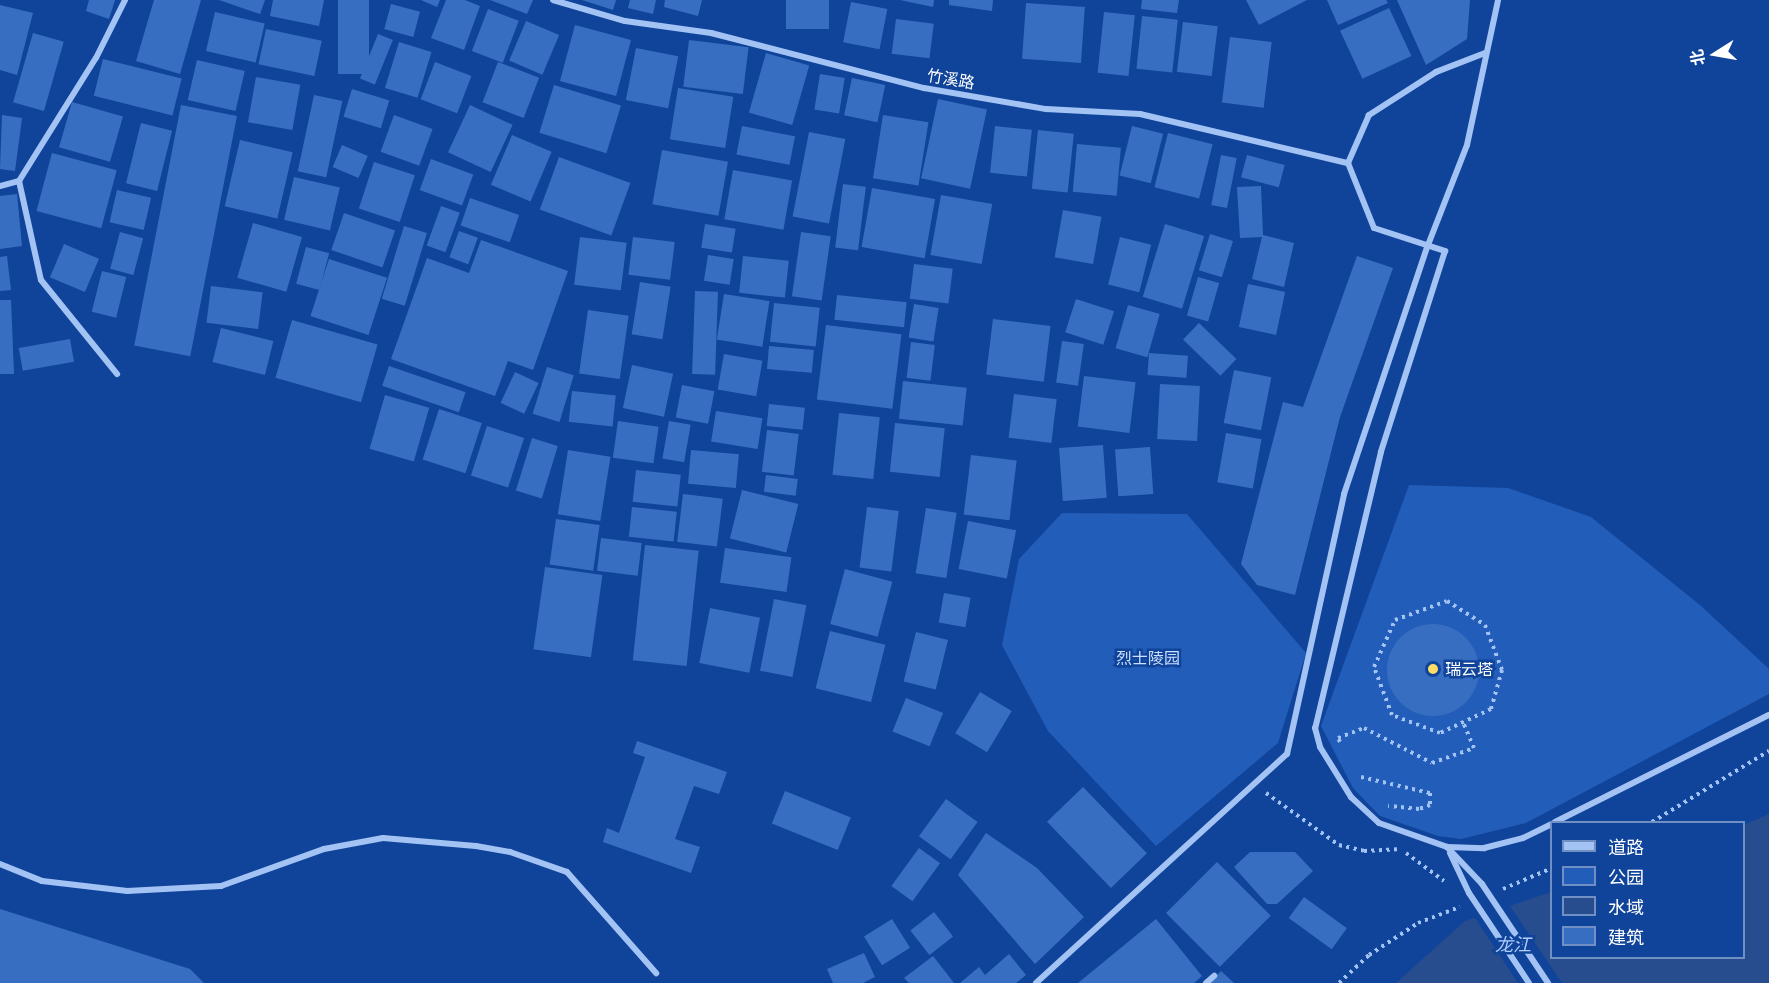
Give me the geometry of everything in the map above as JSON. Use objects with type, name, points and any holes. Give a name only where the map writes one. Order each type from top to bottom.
[{"type":"street","points":[[0,186],[19,181],[96,58],[125,0]]},
{"type":"street","name":"竹溪路","points":[[553,0],[625,21],[711,33],[924,88],[1046,109],[1140,114],[1348,163]]},
{"type":"street","points":[[1035,983],[1256,786],[1287,754],[1344,494],[1428,245],[1467,146],[1498,0]]},
{"type":"street","points":[[1485,53],[1436,72],[1369,115],[1348,163],[1374,228],[1445,251],[1381,452],[1315,729],[1320,747],[1351,797],[1379,823],[1447,847],[1484,848],[1523,838],[1550,824]]},
{"type":"street","points":[[19,181],[41,279],[117,374]]},
{"type":"street","points":[[1557,821],[1769,715]]},
{"type":"street","points":[[0,864],[42,881],[127,891],[221,886],[324,849],[383,838],[476,846],[510,852],[567,872],[656,973]]},
{"type":"street","points":[[1447,847],[1482,884],[1548,983]]},
{"type":"street","points":[[1447,847],[1469,893],[1529,983]]},
{"type":"street","points":[[1206,983],[1214,976]]},
{"type":"path","points":[[1447,601],[1485,625],[1502,670],[1491,709],[1463,722],[1440,733],[1392,715],[1374,667],[1395,620],[1447,601]]},
{"type":"path","points":[[1343,747],[1338,738],[1364,728],[1432,763],[1474,748],[1463,722]]},
{"type":"path","points":[[1654,821],[1769,751]]},
{"type":"path","points":[[1358,772],[1364,780],[1430,793],[1430,805],[1419,809],[1379,806]]},
{"type":"path","points":[[1256,786],[1339,846],[1364,851],[1400,849],[1449,885]]},
{"type":"path","points":[[1339,983],[1370,955],[1418,923],[1447,912]]},
{"type":"green space","points":[[1409,485],[1508,488],[1591,517],[1700,605],[1769,669],[1769,694],[1526,823],[1461,839],[1438,836],[1380,816],[1353,788],[1321,726]]},
{"type":"green space","name":"烈士陵园","points":[[1062,513],[1187,514],[1306,653],[1278,743],[1156,846],[1048,731],[1002,645],[1019,559]]},
{"type":"water","name":"龙江","points":[[1769,814],[1769,983],[1396,983],[1465,921],[1550,892],[1550,959],[1745,959],[1745,825]]},
{"type":"pier","points":[[1508,903],[1562,983],[1518,983],[1473,915]]},
{"type":"building","points":[[89,0],[115,0],[109,19],[86,11]]},
{"type":"building","points":[[154,0],[201,0],[180,74],[136,61]]},
{"type":"building","points":[[219,0],[265,0],[260,14]]},
{"type":"building","points":[[273,0],[324,0],[319,26],[270,16]]},
{"type":"building","points":[[338,0],[369,0],[369,74],[338,74]]},
{"type":"building","points":[[421,0],[440,0],[437,7]]},
{"type":"building","points":[[446,0],[465,0],[480,6],[464,50],[431,38]]},
{"type":"building","points":[[490,0],[533,0],[527,14]]},
{"type":"building","points":[[582,0],[616,0],[613,10]]},
{"type":"building","points":[[630,0],[656,0],[653,14],[628,8]]},
{"type":"building","points":[[665,0],[702,0],[698,16],[664,7]]},
{"type":"building","points":[[786,0],[829,0],[829,29],[786,29]]},
{"type":"building","points":[[900,0],[934,0],[933,7]]},
{"type":"building","points":[[949,0],[993,0],[992,11],[949,5]]},
{"type":"building","points":[[1142,0],[1179,0],[1177,13],[1141,9]]},
{"type":"building","points":[[1246,0],[1307,0],[1259,25]]},
{"type":"building","points":[[1327,0],[1386,0],[1388,3],[1338,25]]},
{"type":"building","points":[[1397,0],[1470,0],[1467,39],[1426,65]]},
{"type":"building","points":[[851,2],[887,9],[879,49],[843,42]]},
{"type":"building","points":[[1026,3],[1085,7],[1081,63],[1022,59]]},
{"type":"building","points":[[391,4],[420,12],[413,37],[384,29]]},
{"type":"building","points":[[0,5],[33,13],[17,75],[0,70]]},
{"type":"building","points":[[1389,8],[1411,56],[1362,79],[1340,31]]},
{"type":"building","points":[[488,9],[519,21],[503,63],[472,51]]},
{"type":"building","points":[[215,12],[265,23],[256,62],[206,51]]},
{"type":"building","points":[[1104,12],[1135,15],[1128,76],[1098,73]]},
{"type":"building","points":[[1142,16],[1178,20],[1172,72],[1136,69]]},
{"type":"building","points":[[896,19],[934,24],[929,58],[892,54]]},
{"type":"building","points":[[526,21],[559,35],[542,75],[509,61]]},
{"type":"building","points":[[1183,22],[1218,26],[1212,76],[1177,72]]},
{"type":"building","points":[[575,25],[631,40],[616,96],[560,81]]},
{"type":"building","points":[[266,29],[322,41],[314,76],[259,64]]},
{"type":"building","points":[[33,33],[64,42],[44,111],[13,102]]},
{"type":"building","points":[[378,34],[393,40],[375,84],[360,79]]},
{"type":"building","points":[[1230,37],[1272,42],[1264,108],[1222,103]]},
{"type":"building","points":[[689,40],[749,47],[743,94],[683,87]]},
{"type":"building","points":[[399,42],[432,52],[417,98],[385,88]]},
{"type":"building","points":[[636,48],[678,56],[668,108],[626,100]]},
{"type":"building","points":[[766,53],[809,65],[792,125],[749,113]]},
{"type":"building","points":[[103,59],[182,79],[172,115],[94,96]]},
{"type":"building","points":[[197,60],[245,71],[236,111],[188,100]]},
{"type":"building","points":[[435,62],[471,76],[457,113],[421,99]]},
{"type":"building","points":[[498,62],[539,78],[524,118],[483,102]]},
{"type":"building","points":[[820,74],[845,78],[839,113],[814,110]]},
{"type":"building","points":[[256,77],[300,85],[292,130],[248,122]]},
{"type":"building","points":[[852,78],[885,85],[877,122],[844,115]]},
{"type":"building","points":[[554,85],[621,105],[606,153],[539,133]]},
{"type":"building","points":[[678,88],[733,97],[725,148],[670,139]]},
{"type":"building","points":[[352,89],[389,100],[381,128],[344,117]]},
{"type":"building","points":[[314,95],[342,101],[326,177],[298,171]]},
{"type":"building","points":[[938,99],[987,109],[970,189],[921,178]]},
{"type":"building","points":[[72,102],[123,117],[110,162],[59,147]]},
{"type":"building","points":[[181,105],[237,116],[190,356],[134,345]]},
{"type":"building","points":[[470,105],[513,125],[491,172],[448,152]]},
{"type":"building","points":[[2,115],[22,118],[15,171],[0,169]]},
{"type":"building","points":[[394,115],[433,129],[419,166],[381,152]]},
{"type":"building","points":[[883,115],[928,122],[918,185],[873,178]]},
{"type":"building","points":[[141,123],[172,131],[157,191],[126,183]]},
{"type":"building","points":[[742,126],[795,136],[789,165],[736,154]]},
{"type":"building","points":[[995,126],[1032,130],[1027,177],[990,173]]},
{"type":"building","points":[[1132,126],[1163,134],[1151,183],[1120,175]]},
{"type":"building","points":[[1038,130],[1074,134],[1068,192],[1032,189]]},
{"type":"building","points":[[809,132],[845,139],[829,223],[793,216]]},
{"type":"building","points":[[1168,133],[1213,144],[1199,198],[1154,187]]},
{"type":"building","points":[[512,135],[552,152],[530,202],[491,185]]},
{"type":"building","points":[[240,140],[293,152],[277,218],[225,206]]},
{"type":"building","points":[[1077,144],[1121,148],[1117,196],[1073,192]]},
{"type":"building","points":[[342,145],[368,156],[358,178],[333,167]]},
{"type":"building","points":[[662,150],[728,162],[718,216],[652,204]]},
{"type":"building","points":[[52,153],[117,170],[101,228],[36,211]]},
{"type":"building","points":[[1221,155],[1237,158],[1227,208],[1211,205]]},
{"type":"building","points":[[1247,155],[1285,165],[1279,187],[1241,177]]},
{"type":"building","points":[[559,157],[630,183],[611,236],[540,210]]},
{"type":"building","points":[[431,159],[473,174],[462,205],[420,190]]},
{"type":"building","points":[[374,162],[415,175],[400,222],[359,209]]},
{"type":"building","points":[[733,170],[792,180],[783,230],[724,219]]},
{"type":"building","points":[[294,177],[340,188],[330,230],[284,220]]},
{"type":"building","points":[[843,184],[866,187],[858,250],[835,248]]},
{"type":"building","points":[[1261,186],[1263,235],[1294,243],[1284,287],[1252,279],[1262,237],[1240,238],[1237,187]]},
{"type":"building","points":[[872,188],[935,199],[925,258],[862,247]]},
{"type":"building","points":[[117,190],[151,198],[144,230],[110,222]]},
{"type":"building","points":[[17,194],[22,246],[0,249],[0,196]]},
{"type":"building","points":[[941,195],[992,204],[982,264],[930,255]]},
{"type":"building","points":[[470,198],[519,215],[510,242],[461,225]]},
{"type":"building","points":[[441,206],[460,213],[445,252],[427,245]]},
{"type":"building","points":[[1063,210],[1101,217],[1093,264],[1055,257]]},
{"type":"building","points":[[344,213],[395,231],[382,267],[331,250]]},
{"type":"building","points":[[253,223],[302,237],[286,292],[237,278]]},
{"type":"building","points":[[705,224],[736,229],[732,253],[701,248]]},
{"type":"building","points":[[1165,224],[1204,236],[1182,309],[1143,297]]},
{"type":"building","points":[[404,226],[427,233],[405,306],[382,299]]},
{"type":"building","points":[[459,231],[478,238],[468,264],[449,257]]},
{"type":"building","points":[[120,232],[143,238],[133,275],[110,269]]},
{"type":"building","points":[[801,232],[831,236],[822,301],[792,296]]},
{"type":"building","points":[[1210,234],[1233,241],[1222,277],[1199,270]]},
{"type":"building","points":[[580,237],[627,243],[621,290],[574,285]]},
{"type":"building","points":[[633,237],[675,242],[670,280],[628,275]]},
{"type":"building","points":[[1120,237],[1151,245],[1139,292],[1108,285]]},
{"type":"building","points":[[481,240],[568,271],[533,370],[508,361],[495,396],[391,359],[427,258],[469,273]]},
{"type":"building","points":[[64,244],[99,259],[85,292],[50,277]]},
{"type":"building","points":[[306,247],[329,253],[319,290],[296,284]]},
{"type":"building","points":[[708,255],[734,259],[730,285],[704,281]]},
{"type":"building","points":[[7,256],[11,290],[0,291],[0,257]]},
{"type":"building","points":[[743,256],[789,261],[785,298],[739,293]]},
{"type":"building","points":[[1357,256],[1393,268],[1340,417],[1295,595],[1257,585],[1241,564],[1283,402],[1303,407]]},
{"type":"building","points":[[329,259],[387,278],[368,335],[310,316]]},
{"type":"building","points":[[914,264],[953,269],[948,303],[910,299]]},
{"type":"building","points":[[102,271],[126,277],[116,318],[92,312]]},
{"type":"building","points":[[1198,277],[1219,283],[1208,322],[1187,315]]},
{"type":"building","points":[[640,282],[671,287],[662,339],[632,334]]},
{"type":"building","points":[[1248,284],[1285,292],[1276,335],[1239,327]]},
{"type":"building","points":[[211,286],[263,292],[258,329],[206,323]]},
{"type":"building","points":[[695,291],[718,292],[715,375],[692,374]]},
{"type":"building","points":[[724,294],[769,301],[762,347],[717,339]]},
{"type":"building","points":[[837,295],[907,302],[904,327],[834,320]]},
{"type":"building","points":[[1076,299],[1114,311],[1103,345],[1065,332]]},
{"type":"building","points":[[0,300],[11,300],[14,374],[0,374]]},
{"type":"building","points":[[774,303],[820,308],[816,347],[770,342]]},
{"type":"building","points":[[914,304],[939,308],[933,341],[909,338]]},
{"type":"building","points":[[1128,305],[1160,314],[1147,357],[1116,348]]},
{"type":"building","points":[[588,310],[629,316],[620,379],[579,373]]},
{"type":"building","points":[[993,319],[1051,326],[1044,382],[986,375]]},
{"type":"building","points":[[292,320],[378,345],[361,402],[275,378]]},
{"type":"building","points":[[1199,323],[1236,359],[1220,376],[1183,340]]},
{"type":"building","points":[[826,325],[901,334],[892,409],[817,399]]},
{"type":"building","points":[[221,328],[273,341],[265,375],[213,362]]},
{"type":"building","points":[[70,339],[74,362],[23,371],[19,348]]},
{"type":"building","points":[[1062,341],[1084,344],[1078,386],[1056,383]]},
{"type":"building","points":[[911,342],[935,345],[930,381],[907,378]]},
{"type":"building","points":[[769,346],[814,350],[812,373],[767,369]]},
{"type":"building","points":[[1149,353],[1188,356],[1186,378],[1147,375]]},
{"type":"building","points":[[724,354],[762,361],[756,396],[718,389]]},
{"type":"building","points":[[632,365],[673,374],[664,417],[623,408]]},
{"type":"building","points":[[389,366],[466,392],[459,412],[382,386]]},
{"type":"building","points":[[547,367],[574,375],[559,422],[533,414]]},
{"type":"building","points":[[1234,370],[1271,377],[1261,430],[1224,423]]},
{"type":"building","points":[[515,372],[539,383],[524,414],[501,403]]},
{"type":"building","points":[[1084,376],[1136,382],[1129,433],[1078,427]]},
{"type":"building","points":[[903,381],[967,388],[963,425],[899,419]]},
{"type":"building","points":[[1160,384],[1200,386],[1197,441],[1157,439]]},
{"type":"building","points":[[682,385],[714,391],[708,424],[676,417]]},
{"type":"building","points":[[572,391],[616,396],[613,426],[569,422]]},
{"type":"building","points":[[1014,394],[1057,399],[1051,443],[1009,438]]},
{"type":"building","points":[[385,395],[429,408],[414,462],[370,449]]},
{"type":"building","points":[[769,404],[805,408],[803,430],[767,426]]},
{"type":"building","points":[[439,409],[482,423],[465,473],[423,459]]},
{"type":"building","points":[[716,411],[762,418],[758,449],[711,442]]},
{"type":"building","points":[[839,413],[880,417],[873,479],[833,475]]},
{"type":"building","points":[[618,421],[659,427],[653,463],[613,458]]},
{"type":"building","points":[[669,421],[691,425],[684,462],[662,458]]},
{"type":"building","points":[[895,423],[945,428],[940,477],[890,472]]},
{"type":"building","points":[[487,426],[524,438],[508,488],[471,475]]},
{"type":"building","points":[[767,430],[799,434],[794,476],[762,472]]},
{"type":"building","points":[[1226,433],[1261,439],[1253,488],[1217,482]]},
{"type":"building","points":[[532,438],[558,446],[542,498],[516,491]]},
{"type":"building","points":[[1103,445],[1107,498],[1063,501],[1059,448]]},
{"type":"building","points":[[1150,447],[1153,494],[1118,496],[1115,449]]},
{"type":"building","points":[[568,450],[610,457],[600,521],[558,514]]},
{"type":"building","points":[[691,450],[739,454],[736,488],[688,484]]},
{"type":"building","points":[[971,455],[1017,461],[1009,520],[964,515]]},
{"type":"building","points":[[636,470],[681,475],[677,507],[633,502]]},
{"type":"building","points":[[766,475],[798,479],[796,496],[764,492]]},
{"type":"building","points":[[742,490],[798,504],[786,553],[730,539]]},
{"type":"building","points":[[683,494],[723,499],[717,547],[677,542]]},
{"type":"building","points":[[632,507],[677,512],[674,542],[629,537]]},
{"type":"building","points":[[867,507],[899,511],[891,571],[860,568]]},
{"type":"building","points":[[926,508],[957,513],[946,578],[916,573]]},
{"type":"building","points":[[556,519],[600,525],[593,571],[550,565]]},
{"type":"building","points":[[968,521],[1016,530],[1007,578],[959,569]]},
{"type":"building","points":[[601,538],[642,543],[638,576],[597,571]]},
{"type":"building","points":[[645,545],[699,551],[687,666],[633,660]]},
{"type":"building","points":[[725,548],[791,557],[786,592],[720,583]]},
{"type":"building","points":[[545,567],[602,575],[591,657],[533,649]]},
{"type":"building","points":[[845,569],[892,582],[878,637],[830,624]]},
{"type":"building","points":[[944,593],[971,598],[965,627],[939,623]]},
{"type":"building","points":[[774,599],[806,605],[792,677],[760,671]]},
{"type":"building","points":[[710,608],[760,618],[749,673],[699,663]]},
{"type":"building","name":"瑞云塔","points":[[1433,624],[1451,627],[1466,637],[1476,652],[1479,670],[1476,688],[1466,703],[1451,713],[1433,716],[1415,713],[1400,703],[1390,688],[1387,670],[1390,652],[1400,637],[1415,627]]},
{"type":"building","points":[[830,631],[885,645],[871,702],[816,688]]},
{"type":"building","points":[[916,632],[948,640],[936,689],[904,681]]},
{"type":"building","points":[[980,692],[1012,711],[987,752],[955,733]]},
{"type":"building","points":[[906,698],[943,713],[930,746],[893,731]]},
{"type":"building","points":[[637,741],[727,772],[719,794],[694,786],[675,839],[700,847],[691,873],[603,842],[607,828],[619,833],[645,757],[633,753]]},
{"type":"building","points":[[1083,787],[1147,853],[1111,888],[1047,822]]},
{"type":"building","points":[[785,791],[851,818],[838,850],[772,823]]},
{"type":"building","points":[[946,799],[978,822],[951,859],[919,836]]},
{"type":"building","points":[[986,833],[1037,868],[1084,917],[1035,964],[958,875]]},
{"type":"building","points":[[919,848],[940,863],[912,901],[891,886]]},
{"type":"building","points":[[1250,852],[1295,852],[1313,871],[1277,904],[1267,904],[1234,867]]},
{"type":"building","points":[[1217,862],[1271,916],[1220,967],[1166,913]]},
{"type":"building","points":[[1304,897],[1347,928],[1332,949],[1289,918]]},
{"type":"building","points":[[0,909],[190,969],[204,983],[0,983]]},
{"type":"building","points":[[934,912],[953,936],[929,955],[910,930]]},
{"type":"building","points":[[892,919],[910,948],[882,965],[864,936]]},
{"type":"building","points":[[1156,919],[1202,976],[1194,983],[1078,983]]},
{"type":"building","points":[[864,953],[875,977],[863,983],[833,983],[827,969]]},
{"type":"building","points":[[1009,954],[1026,975],[1016,983],[960,983],[979,967],[985,975]]},
{"type":"building","points":[[933,956],[954,983],[909,983],[904,978]]},
{"type":"building","points":[[1221,971],[1234,983],[1210,983]]},
{"type":"place","name":"瑞云塔","points":[[1433,669]]}]
